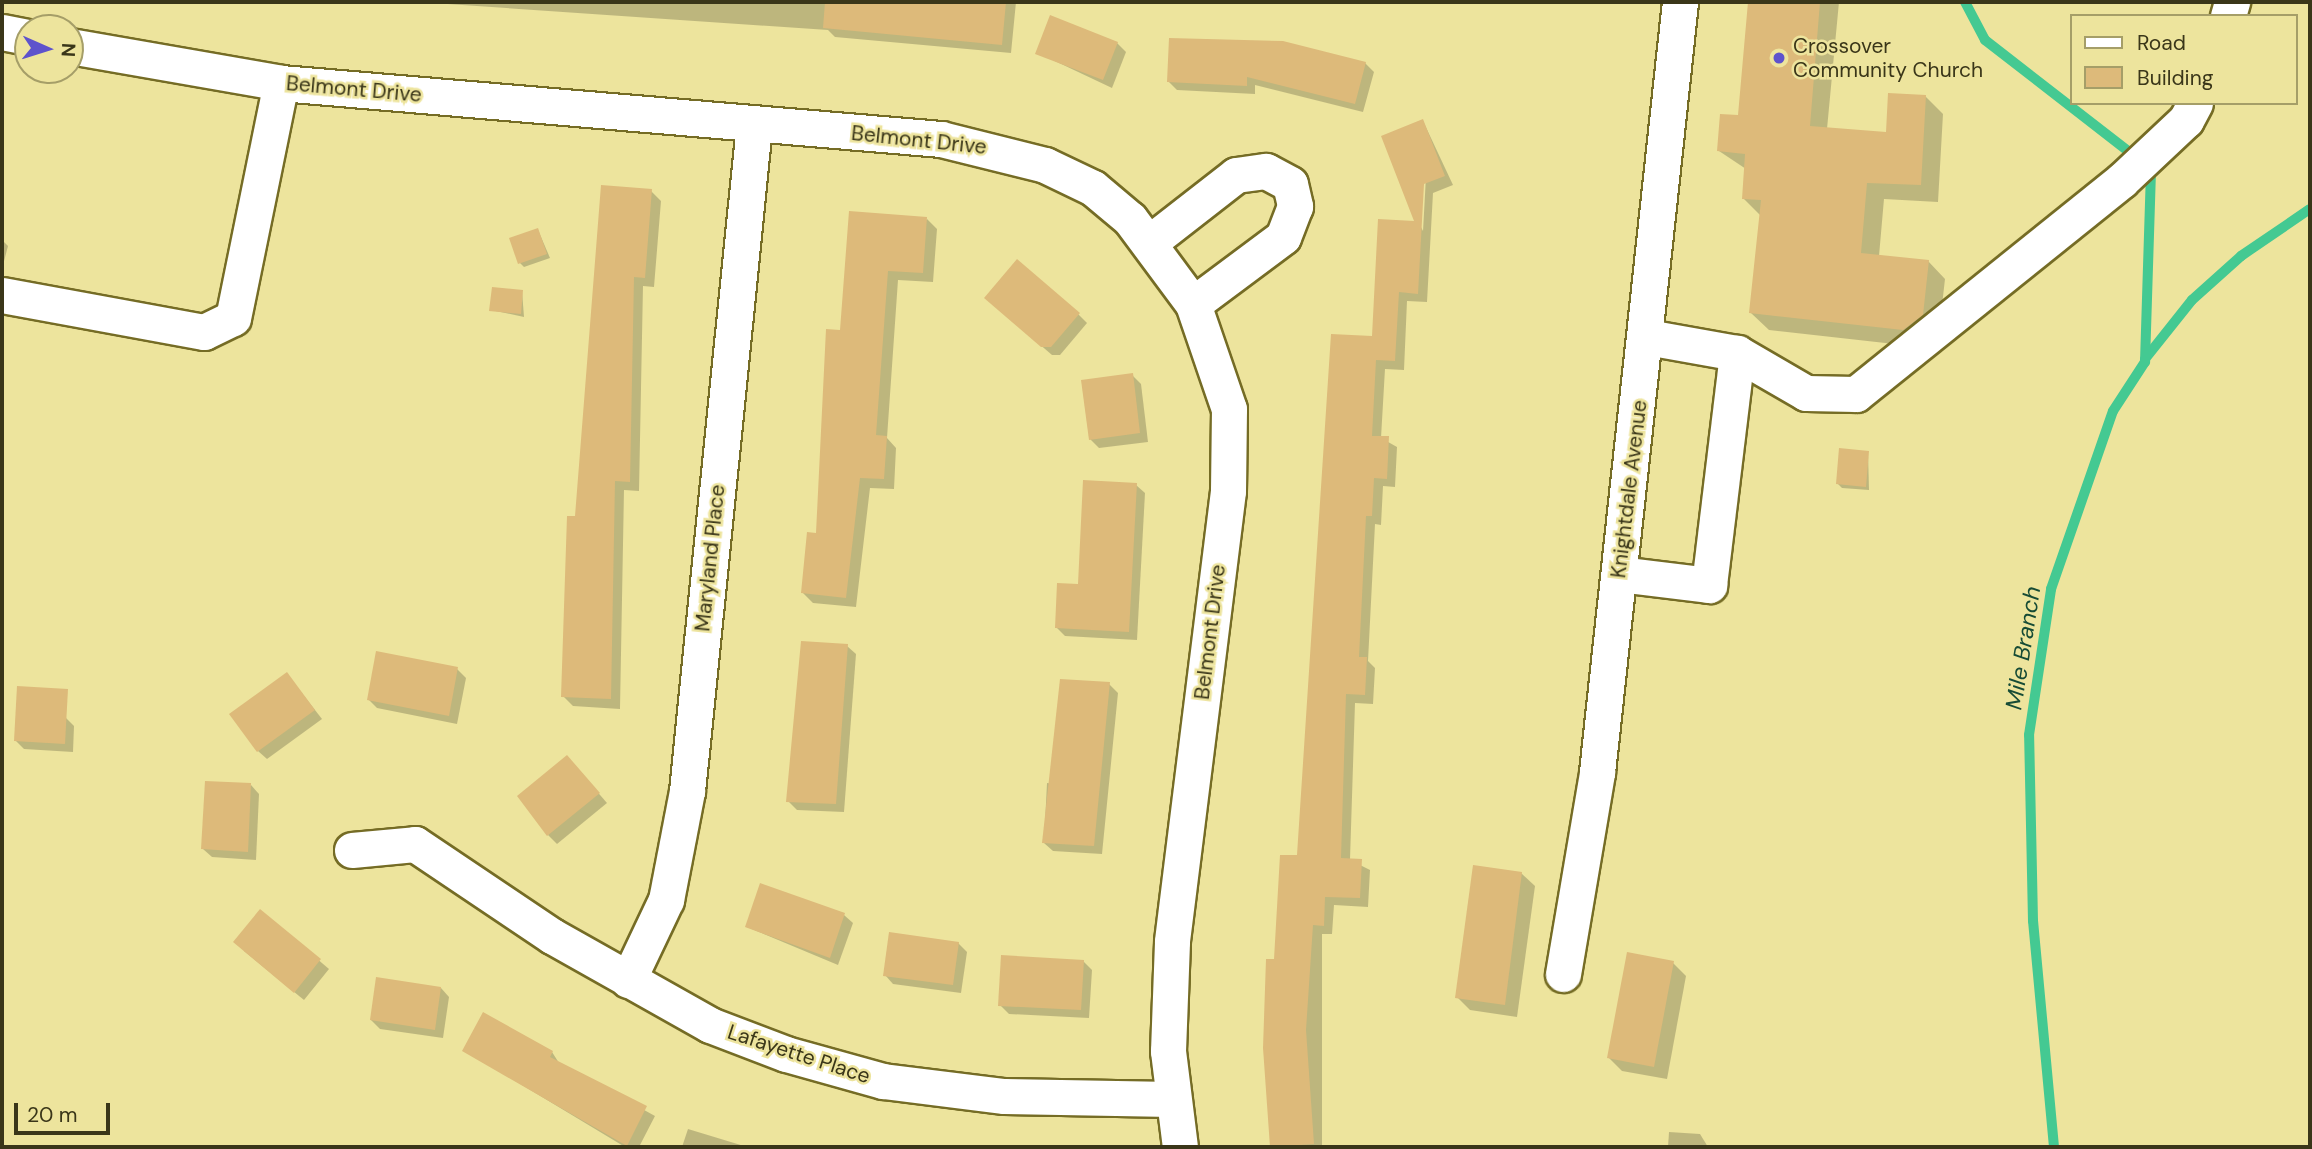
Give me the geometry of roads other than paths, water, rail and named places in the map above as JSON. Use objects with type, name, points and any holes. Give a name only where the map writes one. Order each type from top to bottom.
[{"type":"street","name":"Knightdale Avenue","points":[[1563,974],[1597,772],[1647,337],[1680,2]]},
{"type":"street","name":"Belmont Drive","points":[[84,48],[281,83],[999,149],[1093,188],[1150,242],[1193,304],[1229,409],[1228,491],[1172,942],[1172,1100],[1180,1147]]},
{"type":"street","points":[[2,295],[204,332],[233,318],[281,83]]},
{"type":"street","points":[[1647,337],[1737,353],[1806,393],[1856,394],[2121,181],[2186,120],[2194,105]]},
{"type":"street","name":"Maryland Place","points":[[628,980],[666,900],[687,791],[754,125]]},
{"type":"street","points":[[1150,242],[1236,175],[1266,171],[1290,184],[1295,206],[1283,237],[1193,304]]},
{"type":"street","points":[[1619,574],[1709,585],[1737,353]]},
{"type":"street","name":"Lafayette Place","points":[[352,850],[415,844],[628,980],[710,1025],[883,1081],[1004,1096],[1172,1100]]},
{"type":"waterway","name":"Mile Branch","points":[[1965,2],[1985,40],[2128,151]]},
{"type":"waterway","name":"Mile Branch","points":[[2054,1147],[2033,921],[2029,735],[2051,589],[2113,411],[2145,362],[2151,174]]},
{"type":"waterway","points":[[2145,359],[2192,300],[2241,256],[2310,209]]},
{"type":"place","name":"Crossover Community Church","points":[[1779,58]]}]
